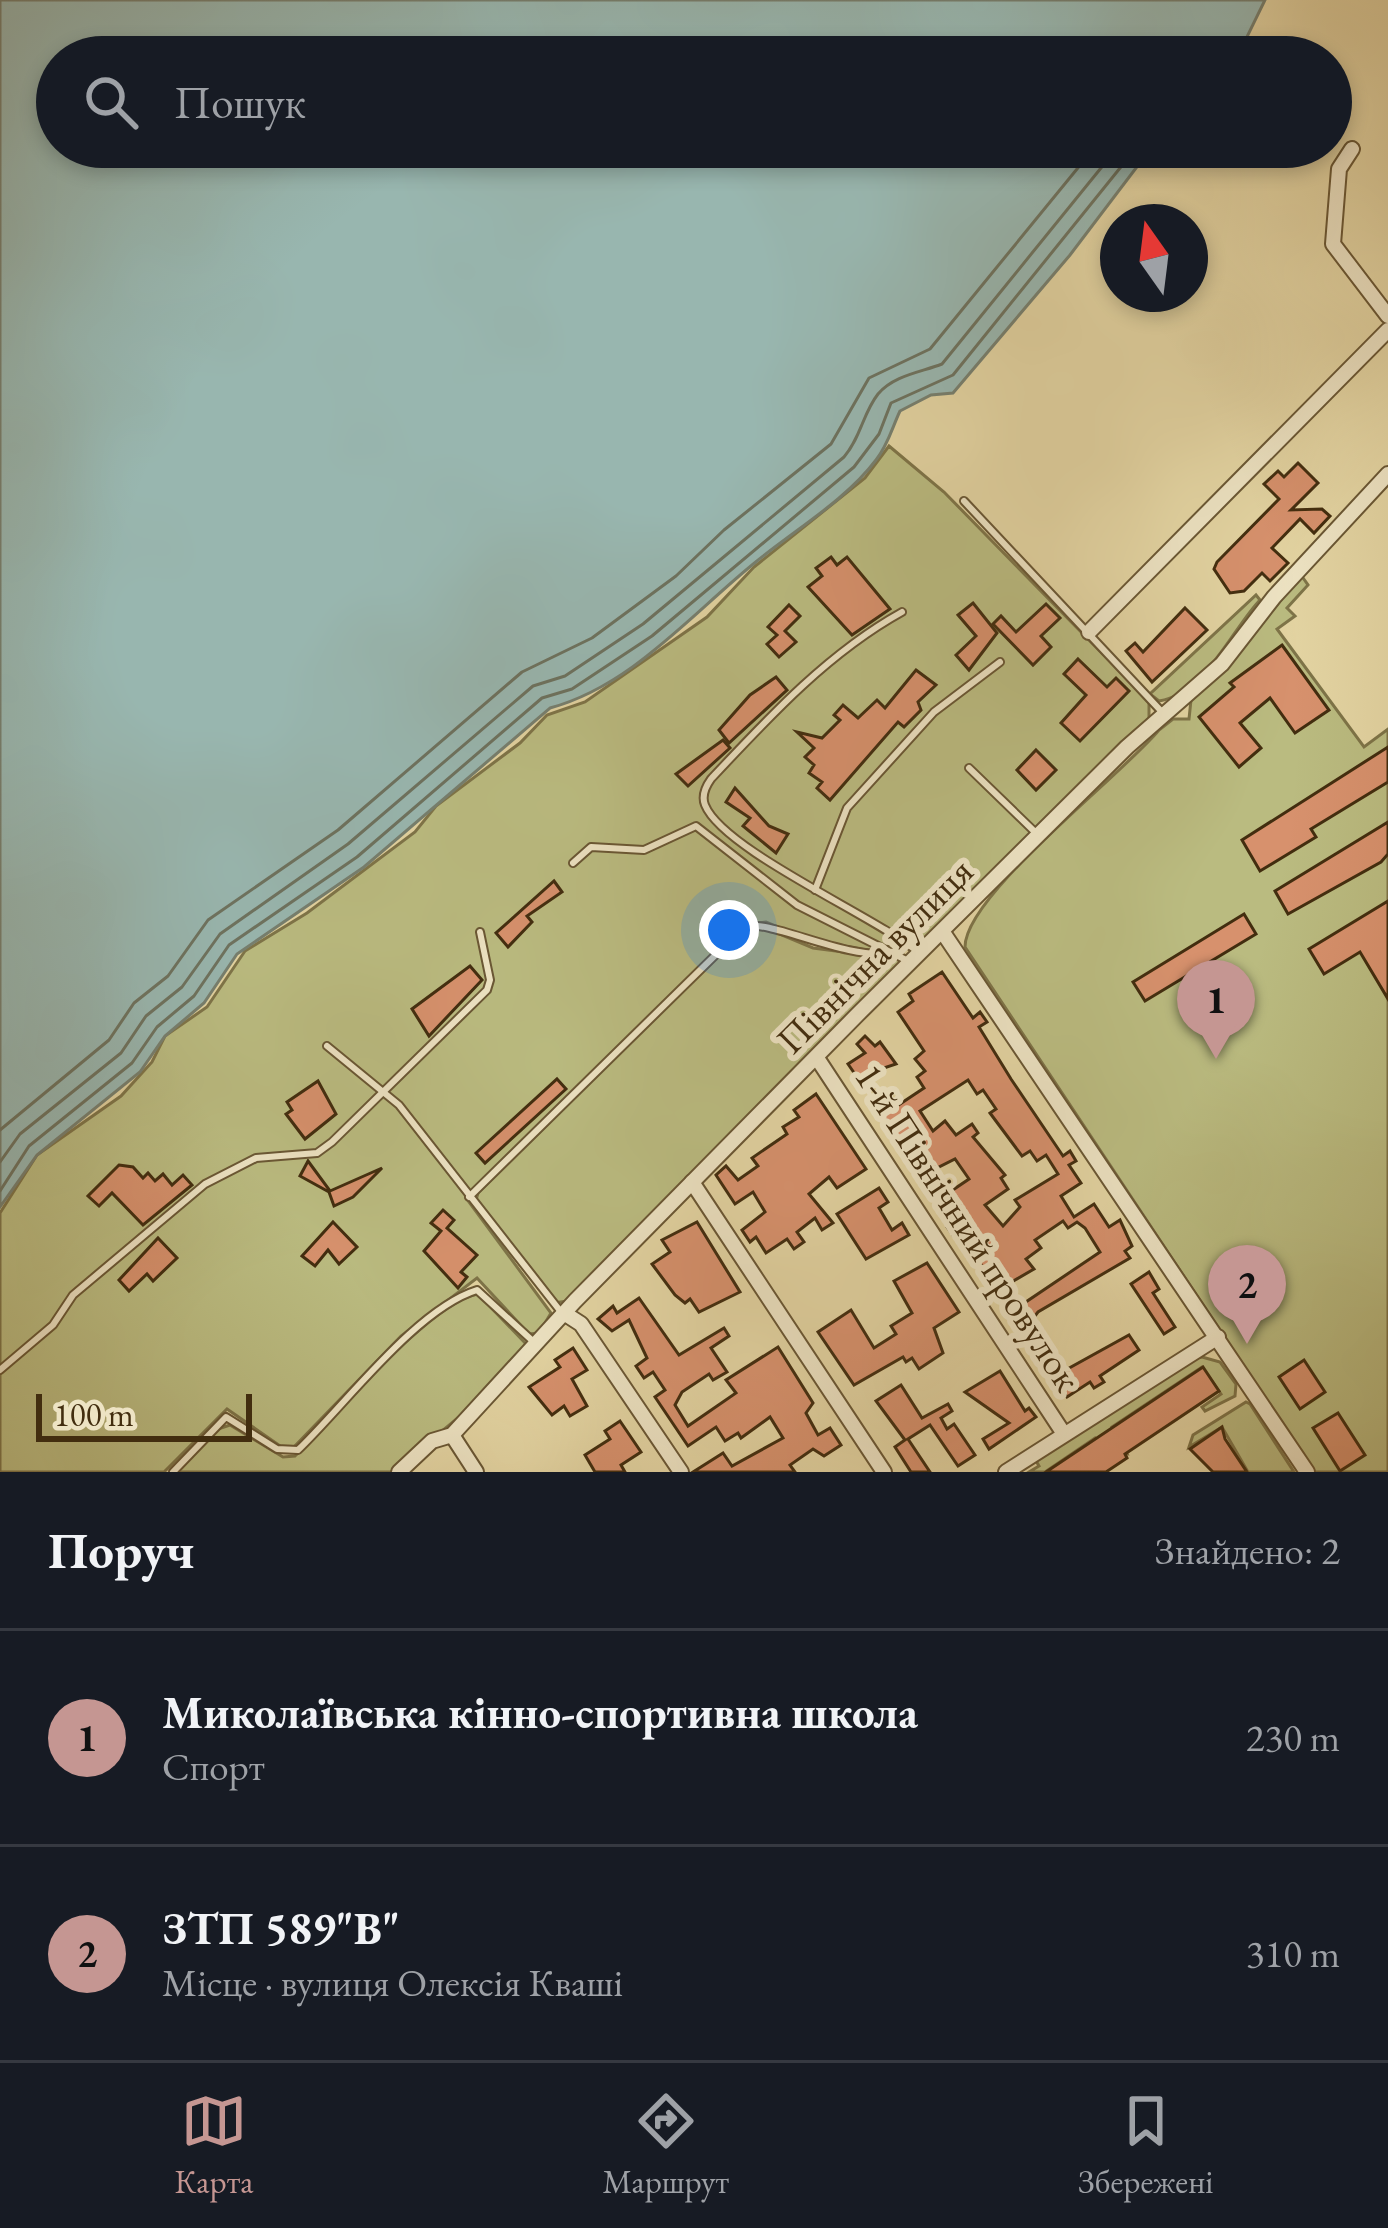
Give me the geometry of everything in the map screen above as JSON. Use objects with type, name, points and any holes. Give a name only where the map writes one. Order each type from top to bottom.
[{"type":"street","points":[[1340,168],[1333,244],[1388,316]]},
{"type":"street","points":[[1088,632],[1388,330]]},
{"type":"street","name":"Північна вулиця","points":[[399,1472],[432,1441],[452,1435],[692,1182],[1038,836],[1222,664],[1274,597],[1388,474]]},
{"type":"street","points":[[944,934],[1306,1472]]},
{"type":"street","name":"1-й Північний провулок","points":[[817,1058],[1064,1434]]},
{"type":"street","points":[[692,1182],[884,1472]]},
{"type":"street","points":[[564,1313],[581,1324],[681,1472]]},
{"type":"street","points":[[1006,1472],[1218,1336]]},
{"type":"street","points":[[452,1435],[476,1472]]},
{"type":"lane","points":[[964,501],[1164,714]]},
{"type":"lane","points":[[902,612],[862,636],[799,689],[706,787],[708,810],[756,851],[916,959]]},
{"type":"lane","points":[[815,890],[847,808],[934,712],[1000,662]]},
{"type":"lane","points":[[969,768],[1038,836]]},
{"type":"lane","points":[[573,862],[591,847],[644,850],[696,826],[797,905],[891,953]]},
{"type":"lane","points":[[470,1197],[744,927],[767,924],[821,946],[916,959]]},
{"type":"lane","points":[[0,1370],[53,1325],[83,1286],[205,1184],[256,1158],[317,1153],[487,991],[490,980],[480,932]]},
{"type":"lane","points":[[327,1046],[383,1092],[470,1197],[550,1305],[564,1313]]},
{"type":"lane","points":[[173,1472],[226,1417],[278,1449],[298,1450],[401,1343],[463,1294],[477,1290],[536,1344]]},
{"type":"green space","points":[[889,446],[944,492],[1137,689],[1149,703],[1149,718],[923,943],[898,932],[882,953],[807,939],[766,922],[743,925],[466,1198],[551,1313],[539,1333],[529,1334],[477,1278],[401,1336],[292,1449],[283,1448],[227,1409],[164,1472],[0,1472],[0,1213],[37,1155],[121,1096],[152,1062],[165,1036],[207,1007],[245,951],[307,913],[415,832],[436,806],[520,743],[547,715],[585,702],[707,617],[754,567],[865,478]]},
{"type":"green space","points":[[1301,575],[1308,585],[1287,608],[1295,616],[1277,629],[1364,747],[1388,729],[1388,1472],[1314,1472],[965,947],[972,925],[1016,868],[1159,730],[1173,719],[1189,719],[1191,700],[1224,670]]},
{"type":"green space","points":[[1256,595],[1260,600],[1191,686],[1159,701],[1150,694]]},
{"type":"green space","points":[[763,927],[813,948],[904,960],[568,1301],[553,1303],[476,1200],[478,1193],[745,929]]},
{"type":"green space","points":[[478,1294],[528,1346],[459,1417],[393,1472],[176,1472],[218,1429],[230,1425],[283,1457],[295,1456],[410,1339],[458,1301]]},
{"type":"green space","points":[[1202,1357],[1220,1362],[1236,1384],[1235,1396],[1205,1411],[1202,1407],[1221,1394],[1202,1367],[1112,1427],[1127,1454],[1105,1453],[1095,1438],[1045,1472],[1029,1472],[1039,1466],[1035,1459],[1187,1360]]},
{"type":"green space","points":[[1246,1402],[1294,1472],[1248,1472],[1222,1427],[1189,1447],[1193,1435]]},
{"type":"water","points":[[0,0],[1265,0],[1247,36],[36,36],[36,168],[1136,168],[1109,204],[1100,204],[1100,215],[1070,255],[953,393],[931,395],[900,411],[880,454],[850,488],[634,666],[580,698],[550,708],[364,867],[237,954],[204,1003],[165,1036],[140,1072],[37,1155],[0,1207]]},
{"type":"building","points":[[1298,463],[1318,483],[1291,510],[1322,509],[1330,516],[1314,533],[1300,519],[1272,548],[1288,563],[1270,581],[1262,573],[1244,591],[1230,593],[1214,569],[1217,562],[1279,499],[1264,484],[1278,471],[1284,477]]},
{"type":"building","points":[[831,557],[837,565],[847,557],[890,609],[852,635],[808,587],[822,576],[816,568]]},
{"type":"building","points":[[973,603],[997,633],[969,670],[956,655],[976,636],[958,615]]},
{"type":"building","points":[[1046,604],[1060,618],[1041,636],[1051,647],[1033,665],[993,624],[1001,616],[1016,632]]},
{"type":"building","points":[[789,605],[800,616],[785,631],[796,642],[779,657],[767,644],[777,635],[768,627]]},
{"type":"building","points":[[1185,608],[1207,630],[1152,682],[1126,651],[1135,643],[1143,652]]},
{"type":"building","points":[[1282,645],[1329,710],[1295,733],[1270,698],[1240,723],[1261,748],[1239,767],[1199,717],[1234,687],[1230,683]]},
{"type":"building","points":[[1078,659],[1107,687],[1116,678],[1129,691],[1080,741],[1061,723],[1086,695],[1064,674]]},
{"type":"building","points":[[916,670],[936,685],[918,702],[921,710],[904,727],[898,722],[830,800],[817,788],[822,782],[809,773],[814,765],[805,757],[814,748],[797,732],[822,738],[840,720],[834,715],[843,705],[858,718],[877,700],[885,708]]},
{"type":"building","points":[[776,677],[787,690],[729,743],[719,730],[750,695]]},
{"type":"building","points":[[723,740],[730,748],[688,786],[676,774]]},
{"type":"building","points":[[1388,747],[1388,782],[1311,829],[1316,837],[1260,871],[1242,840]]},
{"type":"building","points":[[1036,750],[1056,770],[1036,790],[1017,770]]},
{"type":"building","points":[[735,788],[769,826],[788,834],[776,853],[743,826],[750,818],[726,802]]},
{"type":"building","points":[[1388,822],[1388,854],[1381,862],[1288,914],[1275,891]]},
{"type":"building","points":[[554,881],[562,892],[527,916],[532,922],[508,947],[496,933]]},
{"type":"building","points":[[1388,901],[1388,999],[1360,952],[1324,974],[1309,949]]},
{"type":"building","points":[[1244,914],[1256,934],[1145,1001],[1133,982]]},
{"type":"building","points":[[470,966],[482,980],[429,1036],[412,1009]]},
{"type":"building","points":[[942,972],[973,1018],[980,1012],[987,1022],[979,1027],[1011,1079],[1063,1156],[1070,1151],[1076,1161],[1069,1165],[1081,1183],[1061,1196],[1074,1217],[1094,1204],[1109,1227],[1120,1220],[1132,1246],[1125,1251],[1130,1258],[1038,1312],[1031,1321],[1042,1342],[1031,1349],[1011,1312],[1100,1252],[1085,1228],[1077,1222],[1068,1228],[1063,1221],[1035,1240],[1041,1248],[1026,1259],[1034,1269],[998,1290],[960,1233],[954,1237],[947,1227],[953,1222],[938,1200],[969,1179],[955,1159],[921,1176],[882,1116],[924,1088],[917,1077],[925,1071],[915,1059],[924,1051],[898,1012],[913,1001],[909,994]],"holes":[[[968,1080],[977,1094],[983,1090],[996,1109],[990,1113],[1022,1156],[1030,1151],[1037,1161],[1046,1155],[1058,1174],[1015,1200],[1020,1207],[1003,1226],[985,1205],[1008,1189],[1001,1178],[1005,1175],[973,1137],[978,1133],[972,1124],[956,1135],[945,1121],[933,1131],[920,1111]]]},
{"type":"building","points":[[865,1036],[875,1046],[880,1042],[896,1064],[857,1077],[848,1064],[865,1053],[857,1044]]},
{"type":"building","points":[[557,1079],[566,1089],[485,1163],[476,1153]]},
{"type":"building","points":[[318,1081],[336,1114],[305,1139],[286,1114],[292,1110],[287,1102]]},
{"type":"building","points":[[816,1094],[866,1169],[837,1188],[829,1177],[809,1194],[833,1223],[822,1230],[815,1218],[797,1232],[804,1242],[794,1249],[787,1239],[766,1253],[756,1237],[750,1242],[742,1230],[765,1212],[753,1192],[735,1204],[716,1175],[726,1166],[738,1180],[758,1166],[752,1158],[787,1134],[783,1127],[799,1117],[794,1110]]},
{"type":"building","points":[[308,1161],[330,1191],[382,1168],[353,1197],[334,1206],[329,1192],[300,1176]]},
{"type":"building","points":[[119,1165],[133,1167],[143,1178],[148,1173],[155,1181],[163,1174],[172,1185],[183,1175],[192,1185],[143,1225],[112,1193],[99,1206],[88,1196]]},
{"type":"building","points":[[879,1188],[888,1202],[879,1208],[892,1230],[902,1223],[909,1235],[866,1259],[837,1214]]},
{"type":"building","points":[[443,1210],[454,1220],[447,1228],[477,1255],[461,1272],[467,1277],[458,1288],[424,1251],[441,1231],[431,1223]]},
{"type":"building","points":[[333,1222],[357,1247],[339,1264],[328,1250],[315,1266],[302,1256]]},
{"type":"building","points":[[697,1222],[740,1292],[699,1312],[690,1299],[685,1303],[675,1295],[652,1264],[670,1252],[662,1240]]},
{"type":"building","points":[[158,1238],[177,1258],[153,1281],[147,1274],[129,1291],[119,1280]]},
{"type":"building","points":[[927,1263],[959,1312],[934,1328],[943,1353],[919,1369],[912,1358],[906,1362],[903,1357],[854,1385],[818,1332],[851,1310],[874,1348],[896,1334],[891,1326],[912,1313],[894,1281]]},
{"type":"building","points":[[1149,1272],[1159,1289],[1153,1293],[1175,1327],[1164,1334],[1131,1284]]},
{"type":"building","points":[[639,1298],[679,1355],[724,1328],[729,1336],[711,1348],[727,1372],[713,1380],[709,1374],[682,1392],[675,1405],[688,1426],[736,1393],[726,1380],[778,1347],[813,1403],[806,1413],[818,1435],[830,1428],[841,1445],[824,1456],[813,1449],[790,1465],[795,1472],[693,1472],[723,1453],[732,1466],[783,1438],[770,1417],[741,1438],[738,1433],[725,1441],[716,1427],[688,1446],[655,1397],[665,1390],[653,1372],[644,1378],[636,1366],[647,1358],[629,1320],[612,1331],[598,1319],[613,1306],[617,1313]]},
{"type":"building","points":[[1129,1335],[1139,1350],[1100,1376],[1104,1382],[1094,1388],[1090,1382],[1067,1397],[1053,1377]]},
{"type":"building","points":[[573,1348],[587,1370],[572,1379],[587,1406],[570,1416],[564,1406],[552,1415],[529,1387],[560,1367],[555,1360]]},
{"type":"building","points":[[1304,1360],[1325,1392],[1300,1409],[1279,1377]]},
{"type":"building","points":[[1203,1367],[1219,1391],[1125,1454],[1127,1458],[1106,1472],[1046,1472]]},
{"type":"building","points":[[1000,1371],[1025,1411],[1029,1408],[1036,1417],[989,1449],[983,1439],[1009,1423],[965,1392]]},
{"type":"building","points":[[901,1385],[922,1418],[948,1404],[952,1411],[941,1418],[947,1429],[954,1424],[975,1455],[958,1466],[930,1425],[908,1439],[930,1472],[911,1472],[895,1447],[905,1440],[876,1401]]},
{"type":"building","points":[[1338,1413],[1365,1455],[1340,1471],[1313,1428]]},
{"type":"building","points":[[620,1421],[641,1452],[621,1465],[625,1472],[595,1472],[585,1455],[610,1439],[605,1431]]},
{"type":"building","points":[[1222,1427],[1247,1472],[1213,1472],[1190,1449]]},
{"type":"place","name":"Миколаївська кінно-спортивна школа","points":[[1216,1059]]},
{"type":"place","name":"ЗТП 589\"В\"","points":[[1247,1344]]}]
